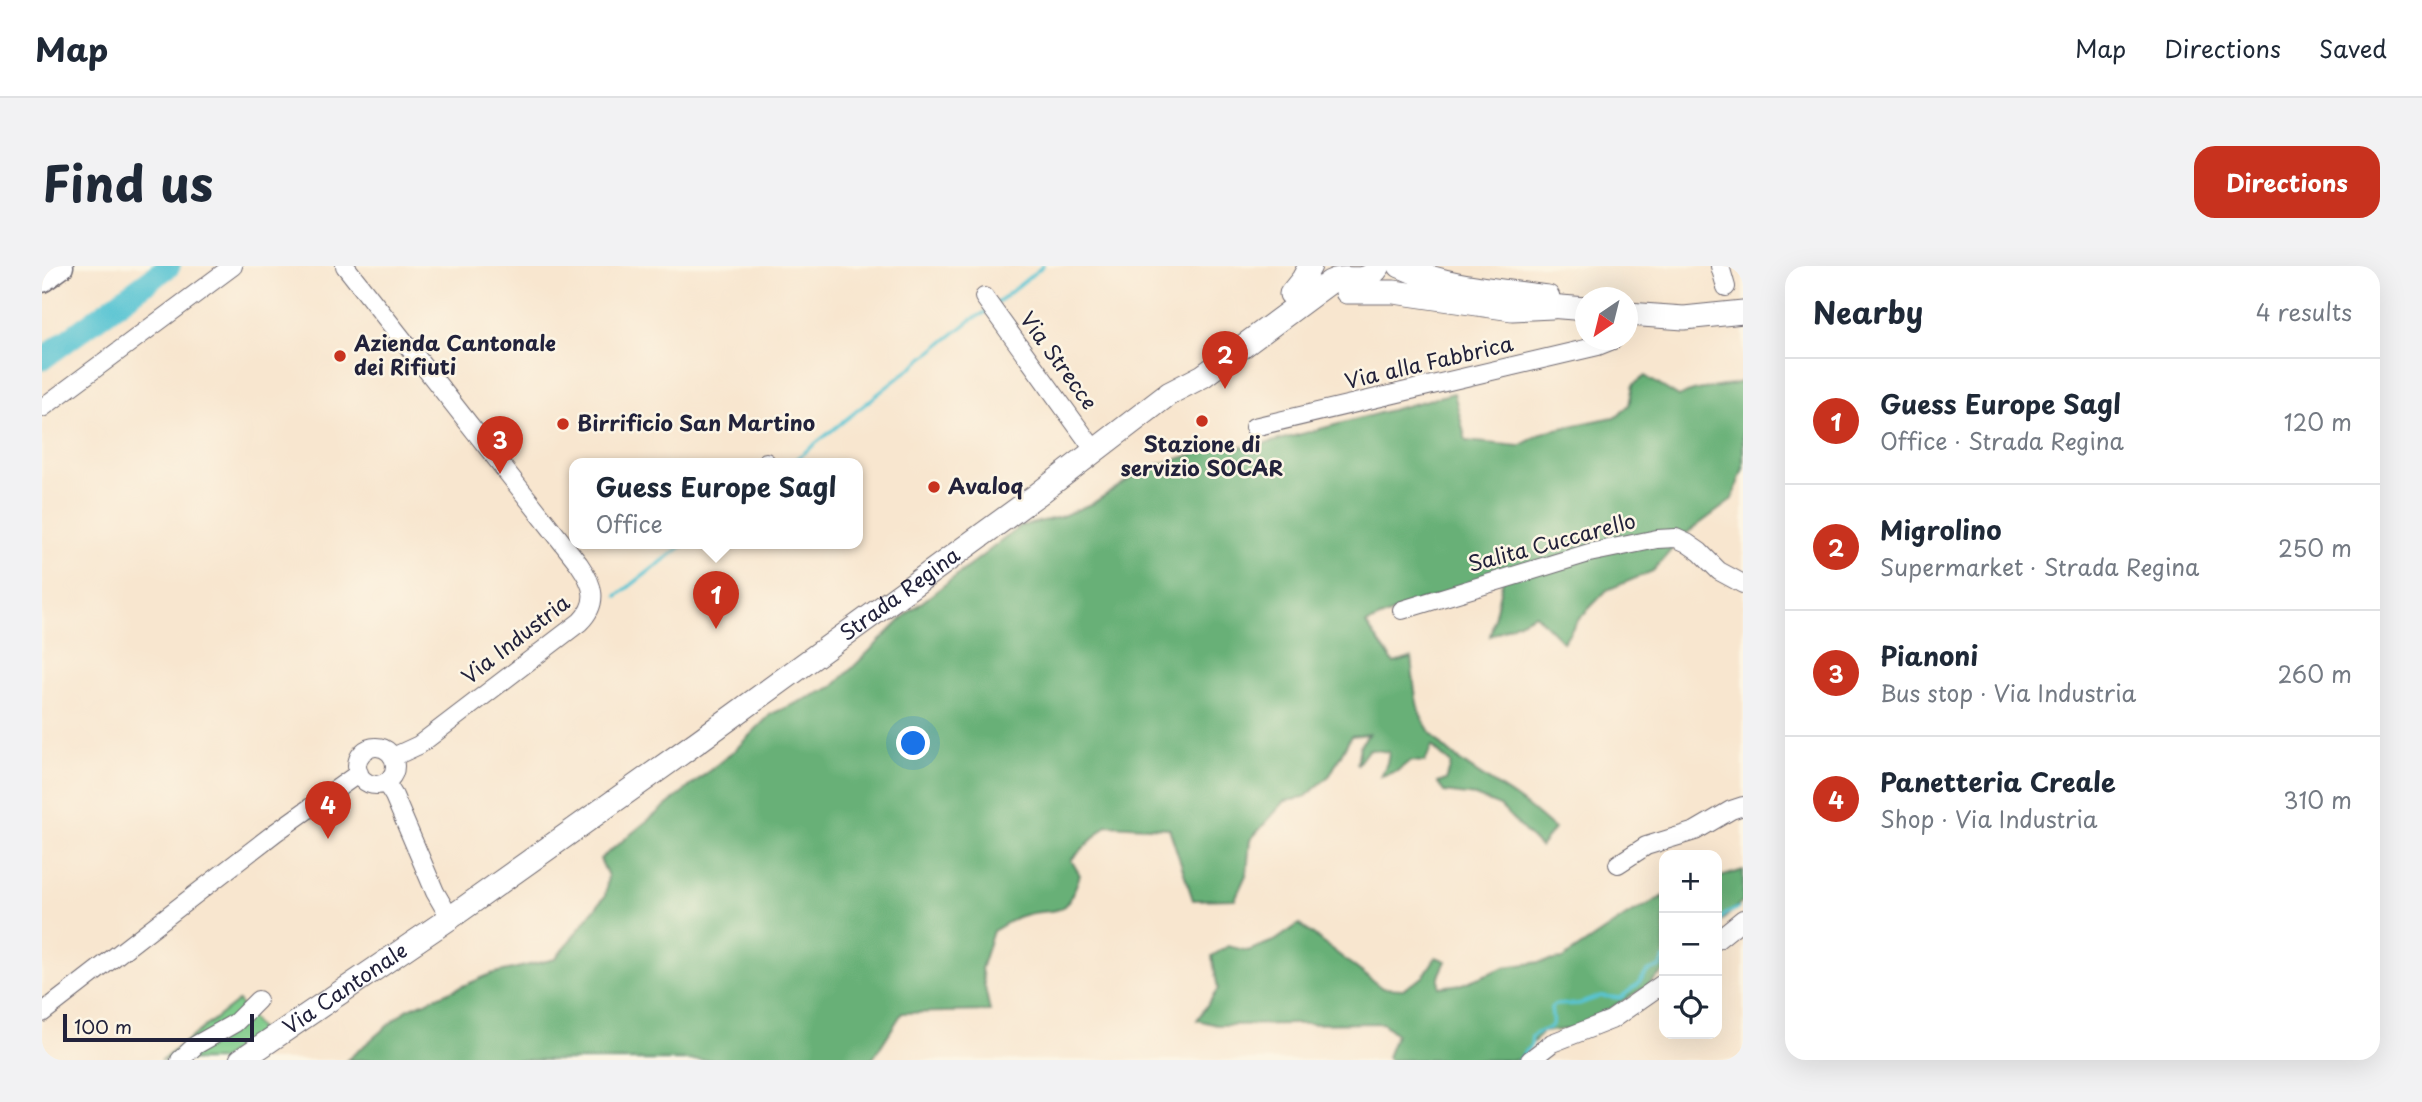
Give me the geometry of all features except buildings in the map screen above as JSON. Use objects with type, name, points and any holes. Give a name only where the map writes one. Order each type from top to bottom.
[{"type":"highway","points":[[42,279],[60,266]]},
{"type":"main road","points":[[1291,294],[1310,266]]},
{"type":"main road","points":[[1170,394],[1197,367],[1326,266]]},
{"type":"main road","points":[[1349,275],[1373,274],[1379,266]]},
{"type":"main road","name":"Strada Regina","points":[[1400,266],[1575,305]]},
{"type":"main road","name":"Strada Regina","points":[[450,918],[818,654],[1170,394],[1203,376],[1330,282],[1349,275],[1552,307],[1575,308]]},
{"type":"main road","points":[[1245,345],[1318,301],[1347,291],[1394,292],[1512,309],[1552,307]]},
{"type":"main road","points":[[1638,318],[1743,312]]},
{"type":"main road","name":"Via Cantonale","points":[[242,1060],[450,918]]},
{"type":"street","points":[[42,408],[233,266]]},
{"type":"street","name":"Via Industria","points":[[345,266],[579,564],[589,579],[593,594],[591,608],[580,622],[419,745],[393,757]]},
{"type":"street","points":[[1720,266],[1726,286]]},
{"type":"street","name":"Via Strecce","points":[[984,297],[1095,451]]},
{"type":"street","name":"Via alla Fabbrica","points":[[1254,427],[1581,350]]},
{"type":"street","name":"Salita Cuccarello","points":[[1402,610],[1589,554],[1657,539],[1676,538],[1687,543],[1719,571],[1743,584]]},
{"type":"street","points":[[381,748],[393,757],[395,769],[386,783],[367,783],[359,773],[359,760],[367,750],[381,748]]},
{"type":"street","points":[[42,1013],[276,832],[359,773]]},
{"type":"street","points":[[386,783],[435,892],[450,918]]},
{"type":"street","points":[[1618,864],[1646,846],[1695,831],[1743,806]]},
{"type":"street","points":[[1722,936],[1743,919]]},
{"type":"street","points":[[1530,1060],[1552,1043],[1611,1020],[1659,986]]},
{"type":"street","points":[[180,1060],[196,1045],[235,1023],[258,1000]]},
{"type":"green space","points":[[1645,376],[1679,397],[1694,391],[1743,381],[1743,468],[1732,500],[1683,536],[1653,571],[1607,590],[1579,619],[1563,642],[1535,614],[1490,636],[1503,579],[1420,601],[1366,624],[1394,663],[1411,658],[1416,699],[1421,715],[1441,745],[1465,765],[1521,801],[1554,829],[1540,847],[1500,806],[1475,796],[1444,792],[1438,783],[1446,780],[1451,764],[1432,746],[1425,762],[1410,761],[1397,771],[1381,776],[1389,752],[1369,749],[1357,765],[1360,745],[1369,734],[1351,736],[1330,775],[1304,798],[1285,801],[1250,840],[1247,873],[1235,899],[1193,900],[1169,828],[1107,825],[1071,860],[1080,875],[1068,902],[1056,910],[1018,917],[993,931],[981,969],[990,1011],[902,1013],[872,1060],[347,1060],[406,1010],[491,974],[555,959],[605,896],[608,876],[600,859],[735,750],[771,714],[833,687],[908,613],[1021,526],[1060,517],[1093,503],[1145,469],[1191,455],[1212,442],[1243,447],[1268,443],[1454,393],[1466,441],[1519,446],[1547,431],[1618,416],[1629,405],[1633,385]]},
{"type":"green space","points":[[1743,870],[1743,901],[1722,920],[1722,913],[1722,876]]},
{"type":"green space","points":[[1659,899],[1659,975],[1647,986],[1578,1028],[1542,1032],[1518,1060],[1389,1060],[1387,1057],[1396,1034],[1383,1023],[1217,1025],[1197,1020],[1218,989],[1212,956],[1228,946],[1248,951],[1276,940],[1299,924],[1382,988],[1403,989],[1423,977],[1436,957],[1446,961],[1439,976],[1439,987],[1462,984],[1505,967],[1562,959],[1626,916]]},
{"type":"green space","points":[[238,1001],[261,1031],[221,1060],[162,1060]]},
{"type":"waterway","points":[[42,359],[169,266]]},
{"type":"waterway","points":[[996,304],[1043,266]]},
{"type":"waterway","points":[[797,458],[971,320],[986,312]]},
{"type":"waterway","points":[[617,596],[678,549]]},
{"type":"waterway","points":[[1722,918],[1738,908]]},
{"type":"waterway","points":[[1519,1060],[1531,1045],[1532,1036],[1552,1025],[1551,1008],[1554,1005],[1579,1004],[1601,996],[1620,998],[1637,985],[1647,972],[1659,967]]},
{"type":"place","name":"Azienda Cantonale dei Rifiuti","points":[[340,356]]},
{"type":"place","name":"Migrolino","points":[[1225,389]]},
{"type":"place","name":"Stazione di servizio SOCAR","points":[[1202,421]]},
{"type":"place","name":"Birrificio San Martino","points":[[563,424]]},
{"type":"place","name":"Pianoni","points":[[500,474]]},
{"type":"place","name":"Avaloq","points":[[934,487]]},
{"type":"place","name":"Guess Europe Sagl","points":[[716,629]]},
{"type":"place","name":"Panetteria Creale","points":[[328,839]]}]
